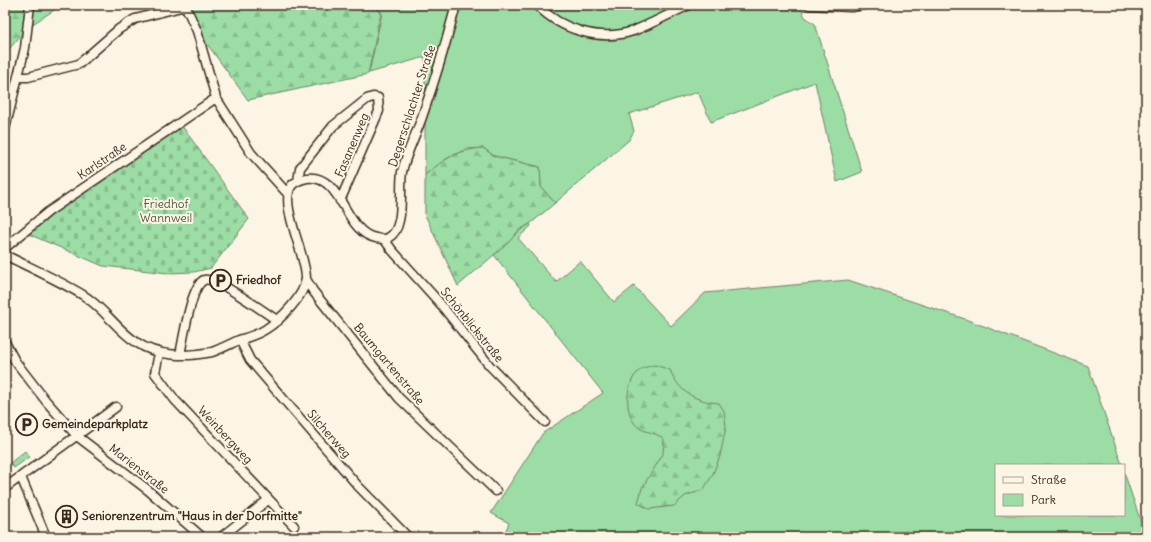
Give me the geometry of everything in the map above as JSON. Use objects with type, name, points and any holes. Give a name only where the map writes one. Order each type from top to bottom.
[{"type":"street","points":[[5,129],[25,48],[30,5]]},
{"type":"street","points":[[18,77],[28,77],[79,64],[119,29],[135,19],[185,5],[197,31],[216,98],[251,152],[288,194]]},
{"type":"street","name":"Degerschlachter Straße","points":[[384,239],[396,231],[400,223],[402,170],[435,80],[456,5]]},
{"type":"street","points":[[538,5],[558,22],[575,30],[594,34],[614,35],[633,31],[689,5]]},
{"type":"street","points":[[809,5],[837,7],[864,5]]},
{"type":"street","name":"Fasanenweg","points":[[298,181],[300,168],[333,126],[367,99],[373,97],[378,98],[379,111],[340,201]]},
{"type":"street","name":"Karlstraße","points":[[5,248],[48,212],[216,98]]},
{"type":"street","points":[[5,255],[84,295],[101,309],[127,336],[137,343],[159,353],[180,355],[213,352],[258,334],[278,321],[294,303],[306,279],[301,249],[289,209],[288,194],[294,183],[313,178],[324,181],[361,231],[370,237],[384,239]]},
{"type":"street","name":"Schönblickstraße","points":[[384,239],[438,301],[490,366],[545,422]]},
{"type":"street","name":"Baumgartenstraße","points":[[306,279],[313,291],[399,398],[496,491]]},
{"type":"street","points":[[180,355],[192,298],[200,283],[204,280],[209,280],[221,285],[278,321]]},
{"type":"street","name":"Silcherweg","points":[[240,340],[250,360],[355,482],[408,537]]},
{"type":"street","name":"Marienstraße","points":[[5,342],[15,361],[46,401],[77,436],[148,490],[202,537]]},
{"type":"street","name":"Weinbergweg","points":[[159,353],[155,373],[176,400],[268,500],[294,526]]},
{"type":"street","points":[[5,488],[116,407]]},
{"type":"street","points":[[21,477],[44,532]]},
{"type":"street","points":[[221,537],[268,500]]},
{"type":"green space","points":[[5,5],[30,5],[27,28],[5,54]]},
{"type":"green space","points":[[31,5],[62,5],[28,27]]},
{"type":"green space","points":[[186,5],[372,5],[381,13],[368,74],[248,100],[199,33]]},
{"type":"green space","points":[[373,5],[799,5],[805,17],[815,24],[862,172],[837,182],[815,82],[711,122],[698,92],[629,114],[634,131],[629,140],[555,203],[541,187],[540,167],[494,156],[483,148],[466,149],[446,159],[425,175],[425,57],[369,73],[382,13]]},
{"type":"green space","name":"Friedhof Wannweil","points":[[182,126],[249,219],[211,268],[194,272],[168,273],[103,266],[26,233],[43,218]]},
{"type":"green space","points":[[483,148],[494,156],[540,167],[541,187],[555,203],[530,224],[519,230],[509,242],[458,286],[425,215],[425,175],[451,156],[465,151]]},
{"type":"green space","points":[[530,224],[531,226],[518,238],[556,282],[580,261],[614,302],[634,286],[671,326],[705,293],[848,280],[965,319],[1088,366],[1122,464],[995,464],[995,516],[1125,516],[1125,475],[1146,537],[503,537],[509,523],[491,513],[543,433],[603,393],[494,255]]},
{"type":"green space","points":[[655,365],[670,370],[678,385],[689,394],[696,398],[719,403],[724,411],[726,427],[720,456],[712,476],[703,490],[685,496],[674,506],[649,509],[638,503],[642,488],[663,454],[664,439],[659,435],[641,429],[635,424],[631,417],[628,400],[631,383],[635,376],[640,370]]},
{"type":"green space","points":[[25,451],[29,457],[14,468],[10,463]]},
{"type":"place","name":"Friedhof","points":[[221,280]]},
{"type":"place","name":"Gemeindeparkplatz","points":[[27,424]]},
{"type":"place","name":"Seniorenzentrum \"Haus in der Dorfmitte\"","points":[[66,516]]}]
